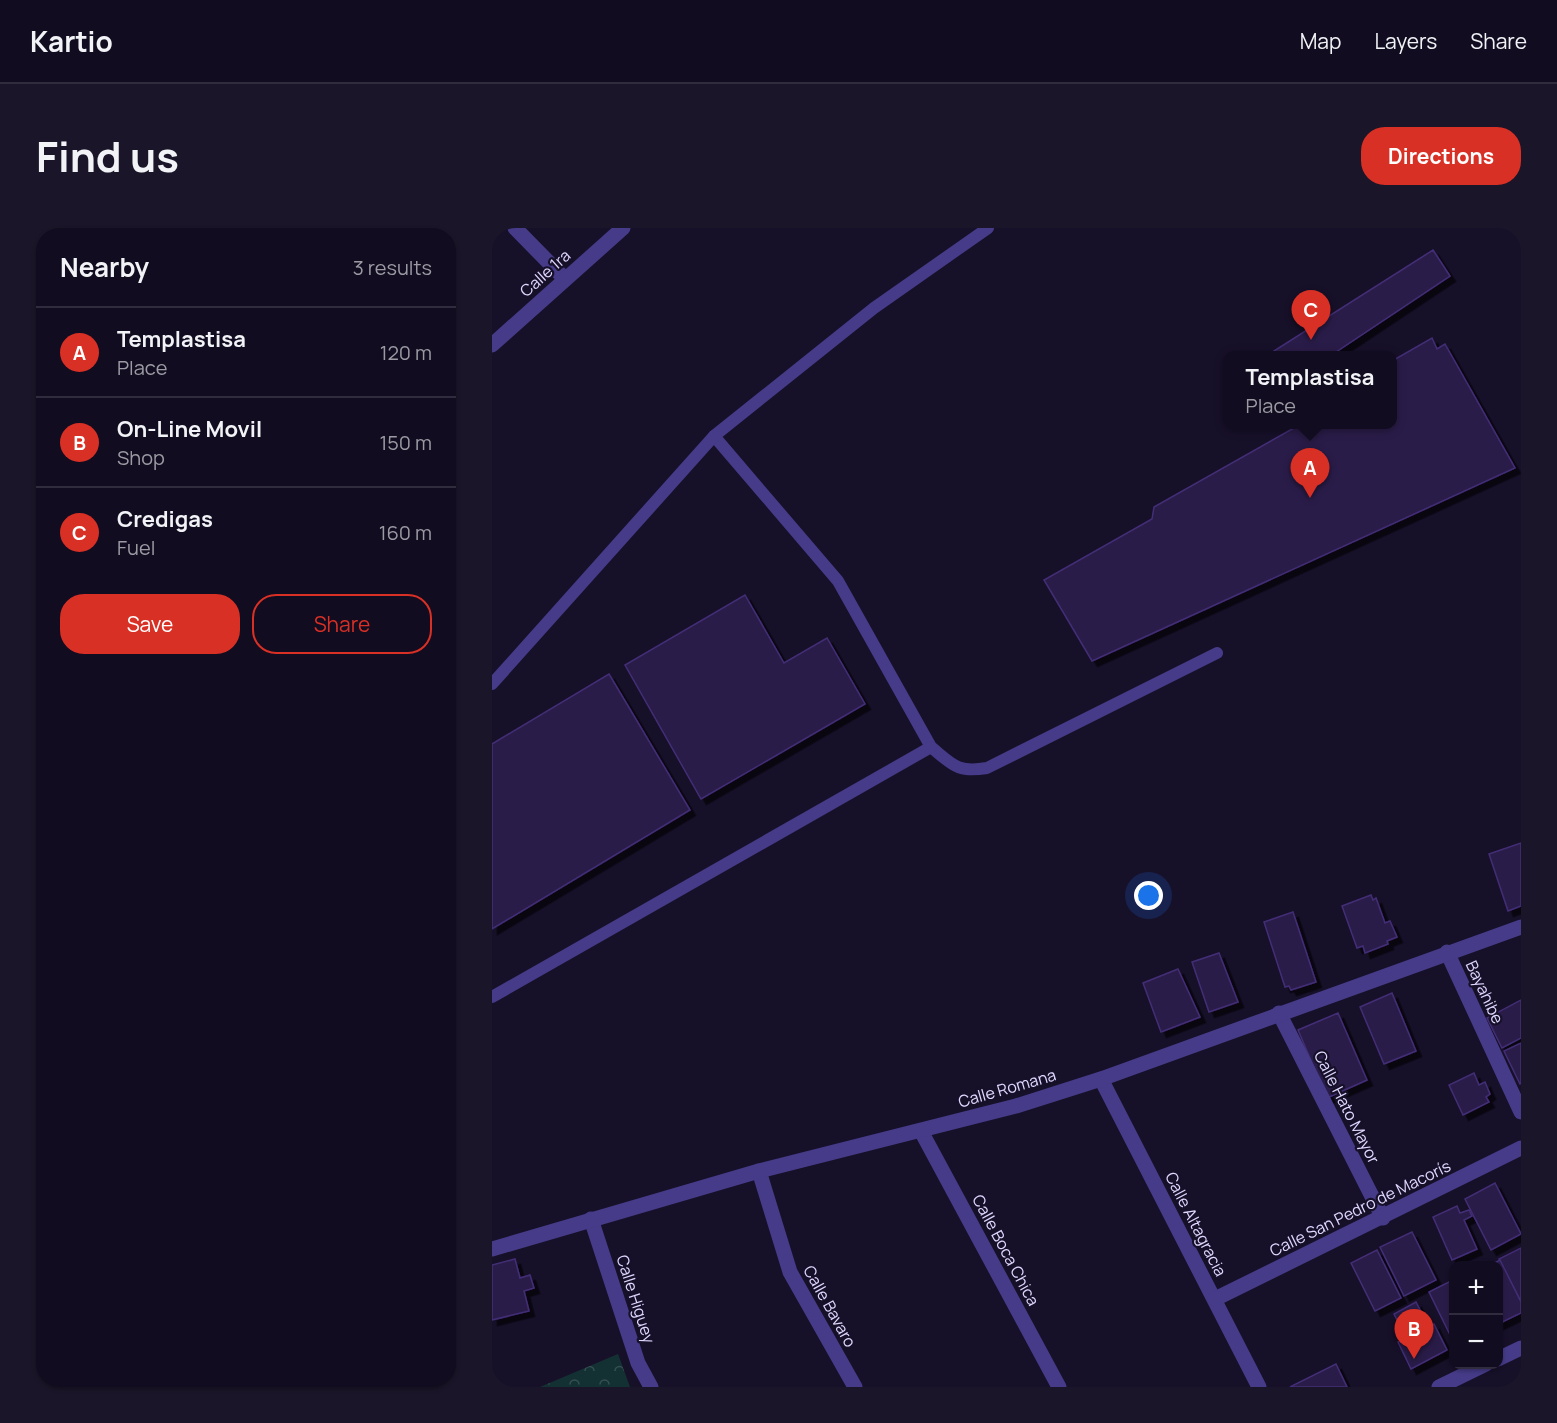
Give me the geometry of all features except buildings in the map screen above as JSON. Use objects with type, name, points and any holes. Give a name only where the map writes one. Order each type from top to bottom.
[{"type":"street","points":[[515,228],[565,279]]},
{"type":"street","name":"Calle 1ra","points":[[492,345],[623,228]]},
{"type":"street","name":"Calle Romana","points":[[492,1249],[759,1171],[1016,1106],[1101,1079],[1521,927]]},
{"type":"street","name":"Bayahibe","points":[[1447,952],[1521,1112]]},
{"type":"street","name":"Calle Hato Mayor","points":[[1280,1013],[1383,1218]]},
{"type":"street","name":"Calle Altagracia","points":[[1101,1079],[1259,1387]]},
{"type":"street","name":"Calle Boca Chica","points":[[921,1131],[1059,1387]]},
{"type":"street","name":"Calle San Pedro de Macorís","points":[[1215,1299],[1521,1148]]},
{"type":"street","name":"Calle Bavaro","points":[[759,1171],[790,1272],[855,1387]]},
{"type":"street","name":"Calle Higuey","points":[[591,1219],[638,1363],[651,1387]]},
{"type":"street","points":[[1503,1357],[1521,1348]]},
{"type":"street","points":[[1439,1387],[1477,1369]]},
{"type":"lane","points":[[492,684],[714,436],[874,308],[988,228]]},
{"type":"lane","points":[[714,436],[838,581],[931,747],[954,765],[968,771],[987,768],[1217,653]]},
{"type":"lane","points":[[492,997],[931,747]]},
{"type":"green space","points":[[618,1354],[630,1387],[540,1387]]},
{"type":"place","name":"Credigas","points":[[1311,340]]},
{"type":"place","name":"Templastisa","points":[[1310,498]]},
{"type":"place","name":"On-Line Movil","points":[[1414,1359]]}]
